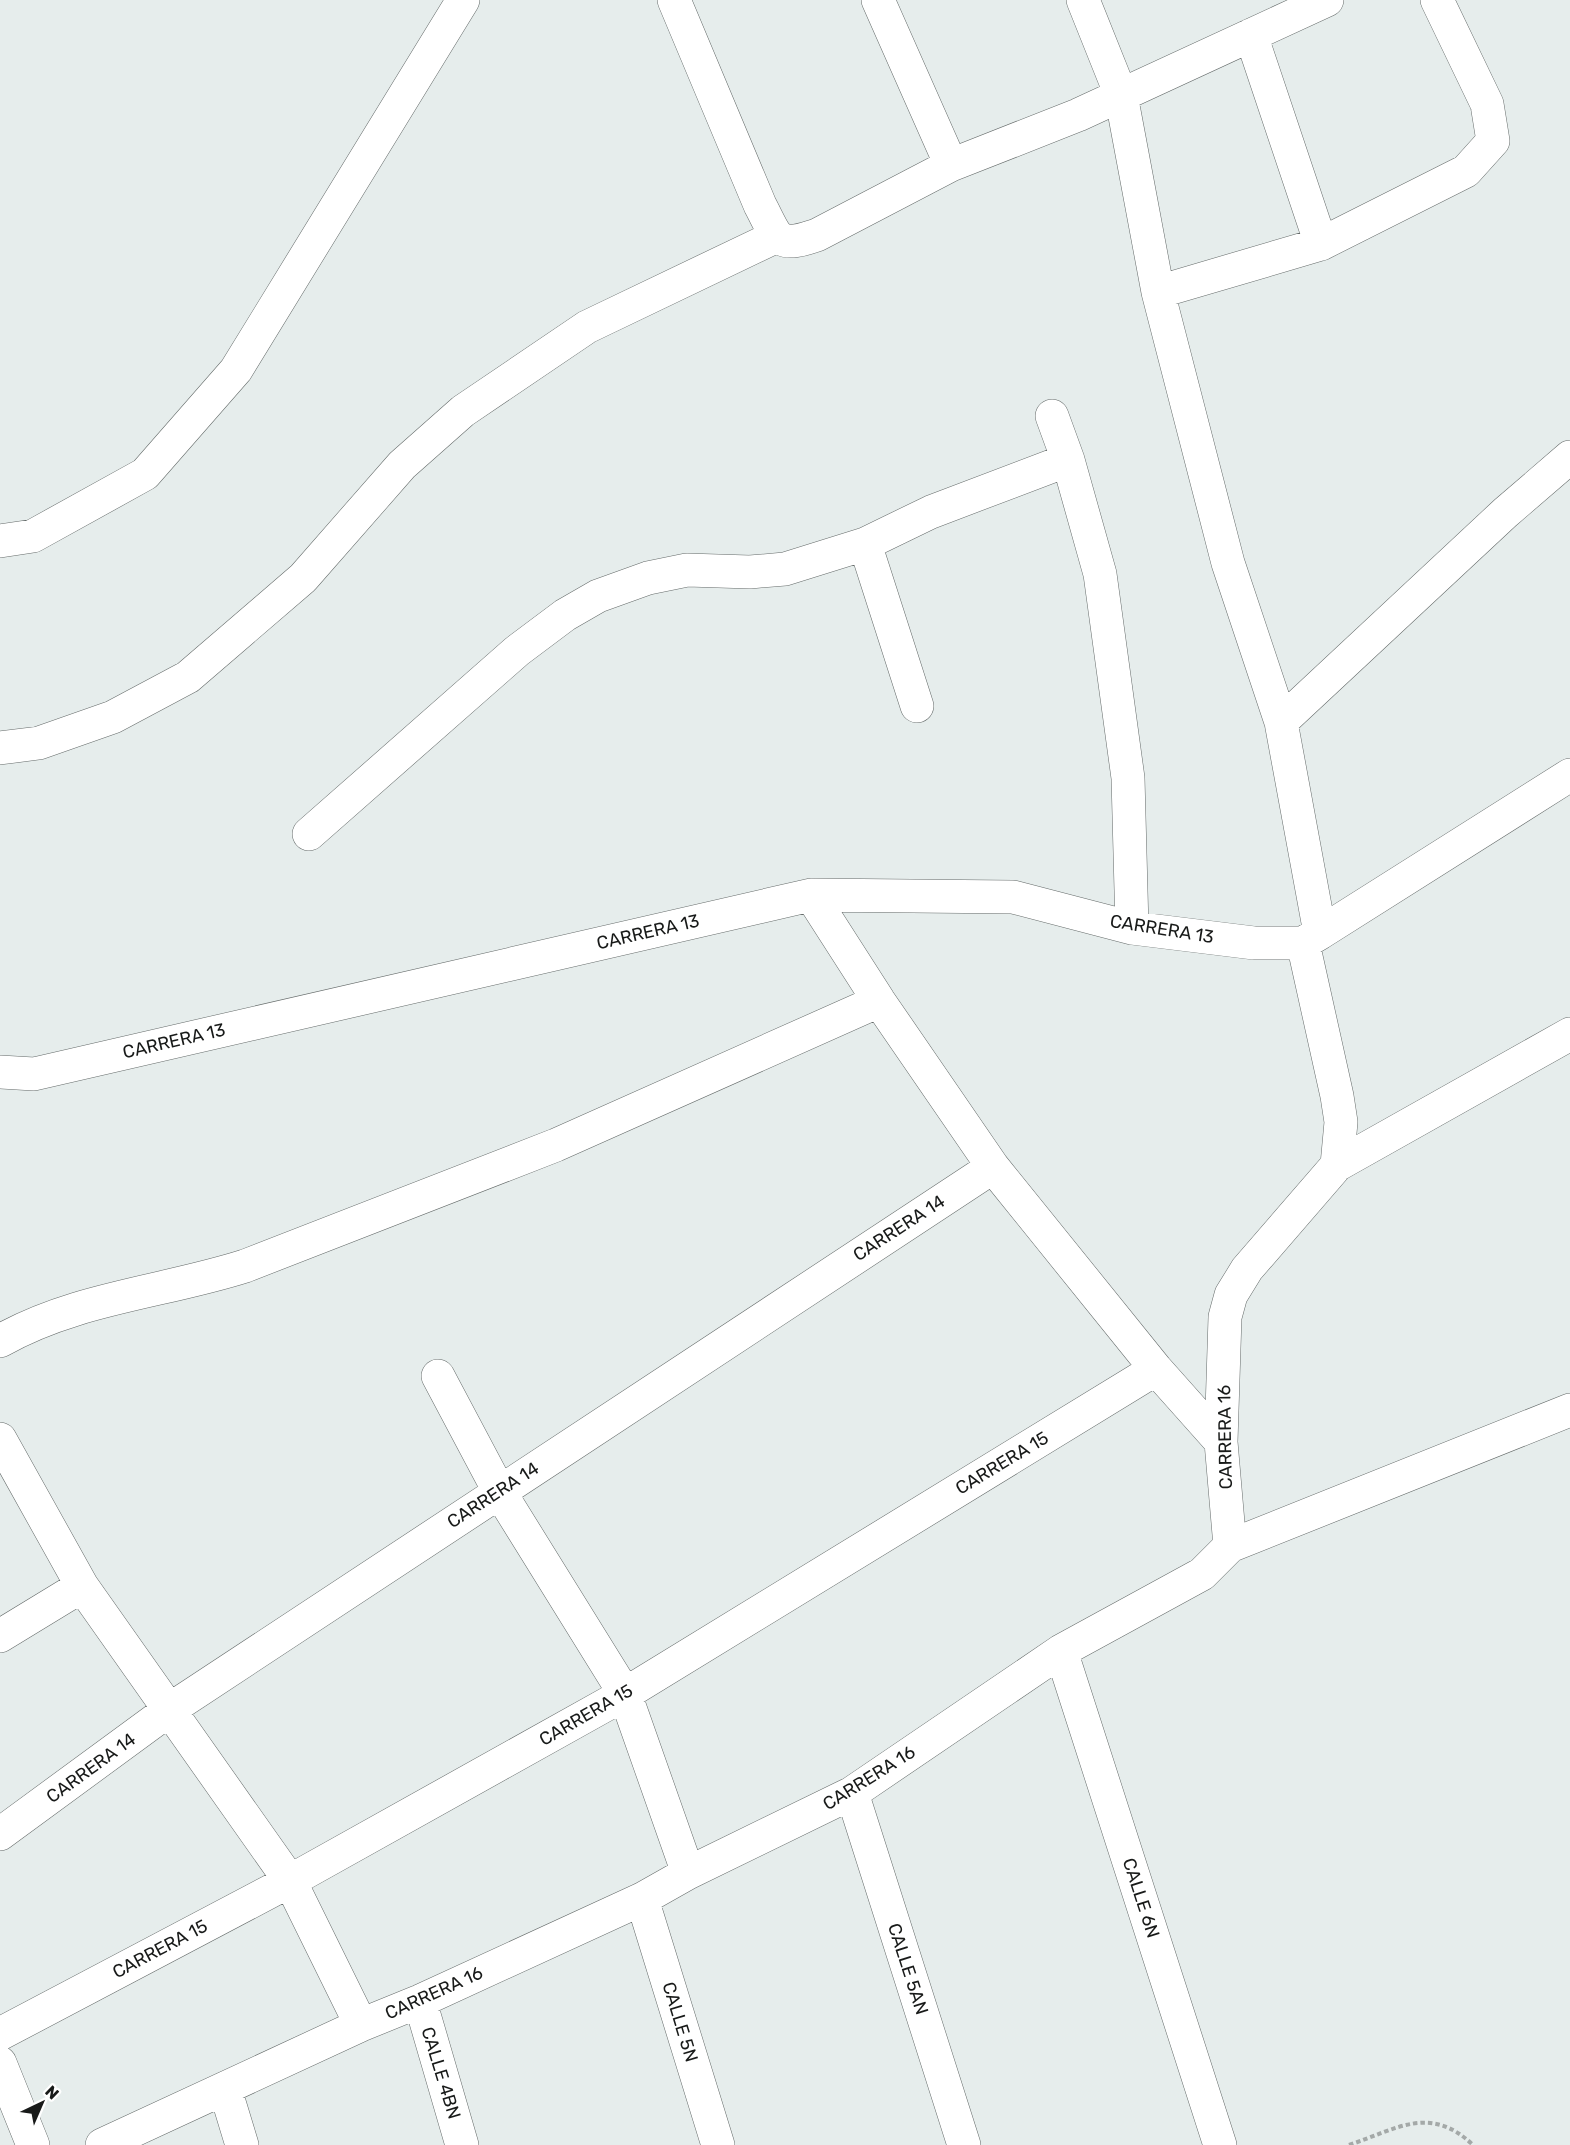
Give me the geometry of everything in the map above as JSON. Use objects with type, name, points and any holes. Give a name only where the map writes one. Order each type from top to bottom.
[{"type":"street","points":[[0,541],[33,536],[145,474],[236,370],[463,0]]},
{"type":"street","points":[[674,0],[760,205],[777,236],[784,241],[794,242],[817,235],[951,165],[1121,95],[1327,0]]},
{"type":"street","points":[[878,0],[951,165]]},
{"type":"street","points":[[1083,0],[1121,95],[1158,292],[1228,564],[1281,722],[1311,938],[1340,1114],[1337,1165]]},
{"type":"street","points":[[1158,292],[1321,244],[1466,171],[1493,141],[1487,104],[1437,0]]},
{"type":"street","points":[[1251,35],[1321,244]]},
{"type":"street","points":[[0,748],[39,743],[113,717],[188,677],[303,578],[402,465],[463,411],[587,327],[777,236]]},
{"type":"street","points":[[1052,416],[1068,460],[1100,574],[1128,778],[1132,928]]},
{"type":"street","points":[[1281,722],[1505,513],[1570,457]]},
{"type":"street","points":[[309,834],[517,651],[565,615],[598,596],[648,579],[687,570],[750,572],[785,569],[865,544],[931,512],[1068,460]]},
{"type":"street","points":[[865,544],[917,706]]},
{"type":"street","points":[[1311,938],[1570,775]]},
{"type":"street","points":[[811,895],[879,1001],[993,1167],[1156,1369],[1221,1442]]},
{"type":"street","name":"CARRERA 13","points":[[0,1072],[34,1074],[811,895],[1013,897],[1132,928],[1254,943],[1311,938]]},
{"type":"street","points":[[0,1341],[23,1328],[96,1302],[197,1281],[245,1266],[556,1145],[879,1001]]},
{"type":"street","name":"CARRERA 16","points":[[102,2145],[360,2025],[420,2001],[642,1899],[688,1873],[852,1793],[1061,1651],[1202,1574],[1230,1546],[1221,1442],[1226,1317],[1232,1295],[1246,1269],[1337,1165],[1570,1034]]},
{"type":"street","name":"CARRERA 14","points":[[0,1834],[169,1710],[993,1167]]},
{"type":"street","name":"CARRERA 15","points":[[0,2034],[290,1881],[625,1694],[1156,1369]]},
{"type":"street","points":[[438,1376],[499,1491],[625,1694],[688,1873]]},
{"type":"street","points":[[1230,1546],[1570,1410]]},
{"type":"street","points":[[0,1439],[82,1586],[290,1881],[360,2025]]},
{"type":"street","points":[[0,1636],[82,1586]]},
{"type":"street","name":"CALLE 6N","points":[[1061,1651],[1220,2145]]},
{"type":"street","name":"CALLE 5AN","points":[[852,1793],[964,2145]]},
{"type":"street","name":"CALLE 5N","points":[[642,1899],[718,2145]]},
{"type":"street","name":"CALLE 4BN","points":[[420,2001],[462,2145]]},
{"type":"street","points":[[0,2063],[33,2145]]},
{"type":"street","points":[[225,2089],[242,2145]]},
{"type":"path","points":[[1349,2145],[1416,2122],[1437,2122],[1458,2131],[1473,2145]]}]
